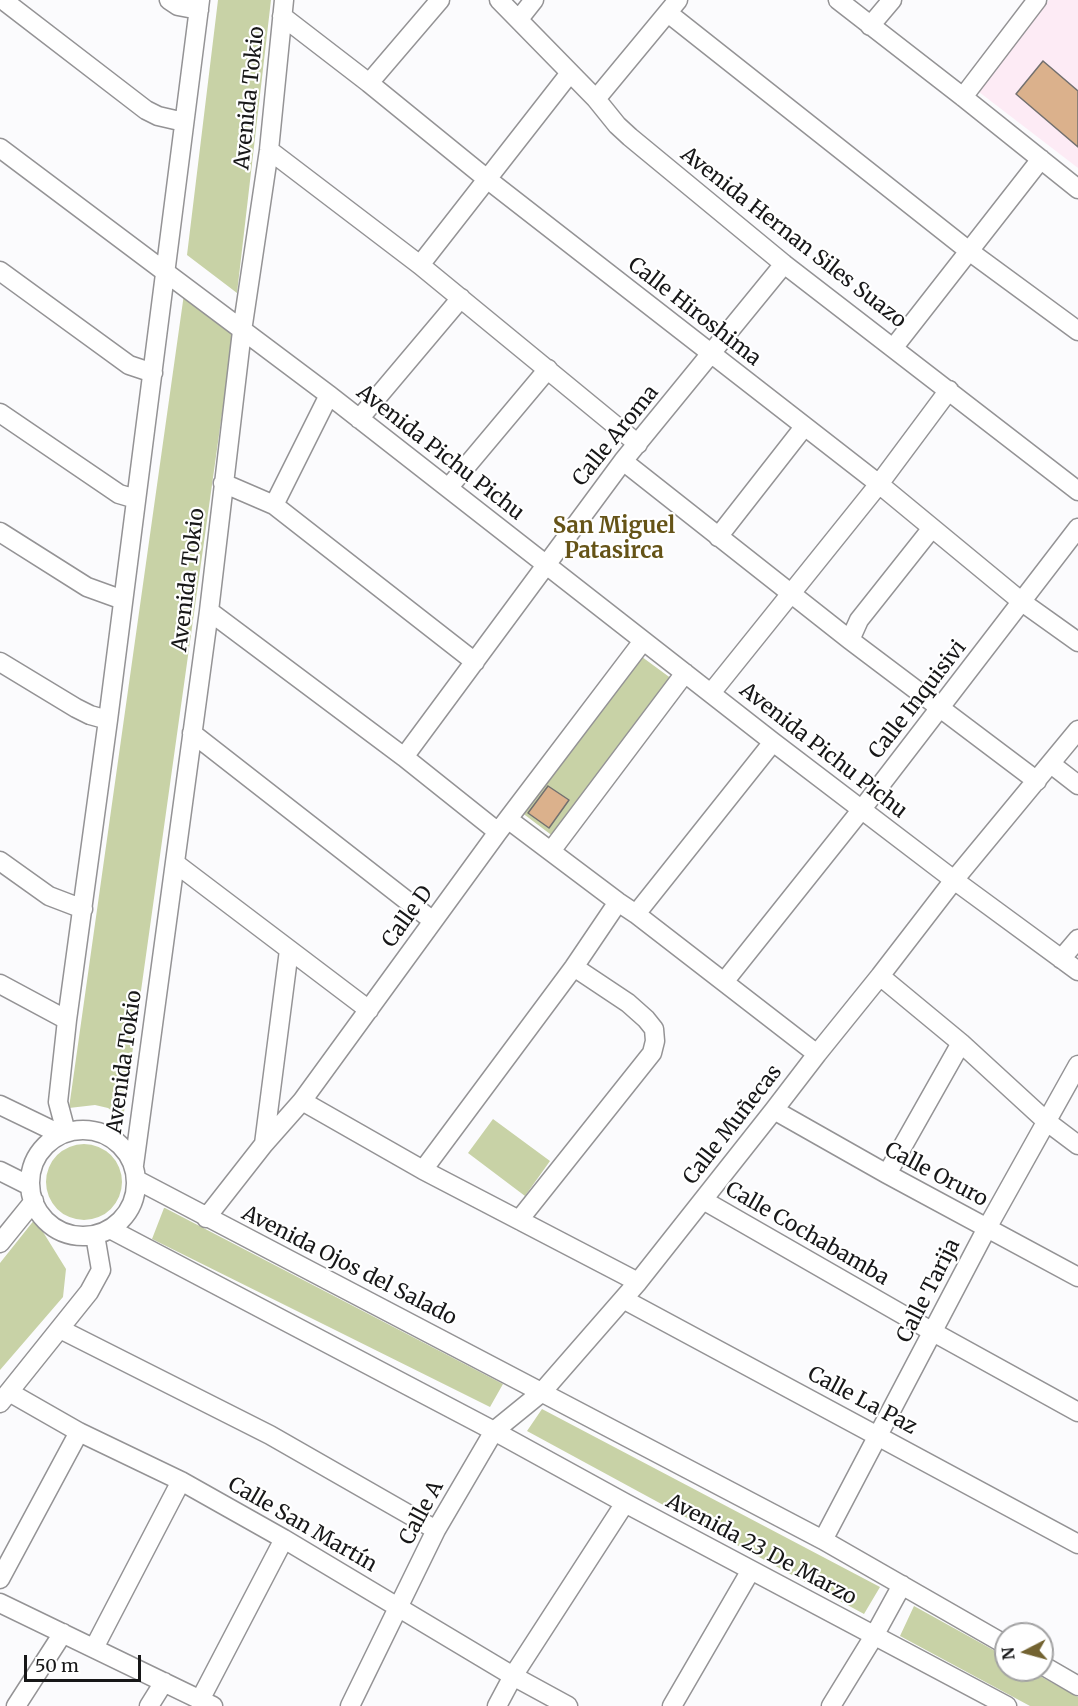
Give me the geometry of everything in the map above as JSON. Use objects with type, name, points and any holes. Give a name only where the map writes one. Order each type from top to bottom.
[{"type":"street","points":[[3,0],[146,110],[158,116],[184,122]]},
{"type":"street","points":[[63,1133],[58,1102],[199,5],[178,6],[169,0]]},
{"type":"street","points":[[369,84],[440,0]]},
{"type":"street","name":"Avenida Hernan Siles Suazo","points":[[499,0],[596,99],[616,125],[630,137],[784,264],[1078,491]]},
{"type":"street","points":[[519,20],[534,0]]},
{"type":"street","points":[[838,0],[963,96],[1078,189]]},
{"type":"street","points":[[870,26],[892,0]]},
{"type":"street","points":[[963,96],[1037,0]]},
{"type":"street","points":[[596,99],[673,6],[969,251],[1078,331]]},
{"type":"street","name":"Calle Hiroshima","points":[[283,8],[369,84],[487,179],[879,484],[1022,602],[1078,642]]},
{"type":"street","name":"Avenida Tokio","points":[[135,1173],[209,611],[242,331],[269,150],[283,8]]},
{"type":"street","points":[[420,265],[570,73]]},
{"type":"street","points":[[269,150],[420,265],[638,444]]},
{"type":"street","name":"Avenida Pichu Pichu","points":[[2,154],[329,395],[772,742],[1078,971]]},
{"type":"street","points":[[894,347],[1041,159]]},
{"type":"street","name":"Calle Aroma","points":[[404,757],[623,461],[784,264]]},
{"type":"street","points":[[0,271],[129,365],[153,372]]},
{"type":"street","points":[[359,418],[461,298]]},
{"type":"street","points":[[449,487],[548,369]]},
{"type":"street","points":[[711,693],[879,484],[949,390]]},
{"type":"street","points":[[274,505],[329,395]]},
{"type":"street","points":[[0,413],[119,494],[136,499]]},
{"type":"street","points":[[718,537],[804,427]]},
{"type":"street","points":[[623,461],[849,640],[941,707],[1037,782]]},
{"type":"street","points":[[223,483],[274,505],[475,662]]},
{"type":"street","points":[[849,640],[860,620],[932,528]]},
{"type":"street","name":"Calle Inquisivi","points":[[724,982],[862,809],[1078,528]]},
{"type":"street","points":[[0,532],[87,587],[123,600]]},
{"type":"street","points":[[209,611],[404,757],[504,826],[551,851],[817,1053]]},
{"type":"street","name":"Calle D","points":[[206,1218],[264,1144],[302,1101],[433,921],[643,641]]},
{"type":"street","points":[[0,662],[76,708],[108,720]]},
{"type":"street","points":[[551,851],[685,673]]},
{"type":"street","points":[[954,880],[1078,730]]},
{"type":"street","points":[[192,733],[433,921]]},
{"type":"street","points":[[636,914],[772,742]]},
{"type":"street","points":[[1050,764],[1078,785]]},
{"type":"street","points":[[0,861],[50,896],[83,909]]},
{"type":"street","points":[[175,863],[369,1010]]},
{"type":"street","name":"Calle Muñecas","points":[[542,1392],[638,1282],[954,880]]},
{"type":"street","points":[[423,1170],[574,967],[618,902]]},
{"type":"street","points":[[1061,959],[1078,939]]},
{"type":"street","points":[[264,1144],[289,950]]},
{"type":"street","points":[[519,1220],[652,1053],[655,1041],[654,1029],[646,1019],[628,1003],[574,967]]},
{"type":"street","points":[[880,976],[961,1043],[1047,1121],[1078,1145]]},
{"type":"street","points":[[0,984],[68,1020]]},
{"type":"street","points":[[887,1174],[961,1043]]},
{"type":"street","name":"Calle Tarija","points":[[823,1540],[987,1228],[1078,1065]]},
{"type":"street","points":[[302,1101],[423,1170],[638,1282]]},
{"type":"street","points":[[0,1105],[63,1133]]},
{"type":"street","name":"Calle Oruro","points":[[774,1110],[1078,1277]]},
{"type":"street","points":[[89,1129],[104,1133],[122,1146],[135,1173],[135,1195],[130,1209],[121,1220],[102,1232],[80,1236],[65,1233],[52,1226],[41,1215],[32,1194],[31,1174],[38,1156],[50,1141],[63,1133],[89,1129]]},
{"type":"street","points":[[0,1171],[32,1194]]},
{"type":"street","name":"Avenida Ojos del Salado","points":[[135,1173],[206,1218],[542,1392]]},
{"type":"street","points":[[0,1243],[32,1194]]},
{"type":"street","name":"Calle Cochabamba","points":[[703,1200],[1078,1412]]},
{"type":"street","points":[[4,1397],[89,1292],[101,1270],[102,1232]]},
{"type":"street","points":[[102,1232],[494,1431]]},
{"type":"street","name":"Calle La Paz","points":[[623,1299],[1078,1544]]},
{"type":"street","points":[[60,1329],[270,1436],[436,1530]]},
{"type":"street","name":"Calle A","points":[[350,1706],[436,1530],[494,1431],[542,1392]]},
{"type":"street","name":"Avenida 23 De Marzo","points":[[542,1392],[823,1540],[994,1638]]},
{"type":"street","name":"Calle San Martín","points":[[4,1397],[181,1482],[284,1539],[513,1676],[568,1706]]},
{"type":"street","name":"Avenida 23 De Marzo","points":[[494,1431],[1002,1705]]},
{"type":"street","points":[[0,1579],[79,1432]]},
{"type":"street","points":[[94,1648],[181,1482]]},
{"type":"street","points":[[497,1706],[513,1676],[626,1503]]},
{"type":"street","points":[[0,1603],[207,1703],[284,1539]]},
{"type":"street","points":[[672,1706],[751,1570]]},
{"type":"street","points":[[831,1706],[902,1586]]},
{"type":"street","points":[[16,1706],[63,1633]]},
{"type":"street","points":[[1054,1672],[1078,1686]]},
{"type":"street","points":[[149,1706],[164,1682]]},
{"type":"shaded area","points":[[1049,0],[1078,0],[1078,168],[979,92]]},
{"type":"green space","points":[[218,0],[271,0],[237,293],[187,255]]},
{"type":"green space","points":[[184,294],[234,328],[123,1119],[108,1108],[95,1105],[69,1108]]},
{"type":"green space","points":[[638,654],[672,679],[554,837],[521,812]]},
{"type":"green space","points":[[493,1119],[550,1161],[525,1196],[468,1153]]},
{"type":"green space","points":[[84,1144],[98,1147],[111,1155],[119,1168],[122,1182],[119,1196],[111,1209],[98,1217],[84,1220],[70,1217],[57,1209],[49,1196],[46,1182],[49,1168],[57,1155],[70,1147]]},
{"type":"green space","points":[[164,1208],[503,1384],[490,1407],[152,1239]]},
{"type":"green space","points":[[35,1219],[66,1269],[63,1297],[0,1370],[0,1263]]},
{"type":"green space","points":[[542,1409],[880,1587],[864,1614],[527,1431]]},
{"type":"green space","points":[[914,1606],[994,1650],[994,1682],[1051,1682],[1078,1697],[1078,1706],[1030,1706],[900,1636]]},
{"type":"building","points":[[1043,61],[1078,91],[1078,147],[1016,94]]},
{"type":"building","points":[[548,786],[569,800],[549,828],[528,813]]},
{"type":"district","name":"San Miguel Patasirca","points":[[614,540]]}]
